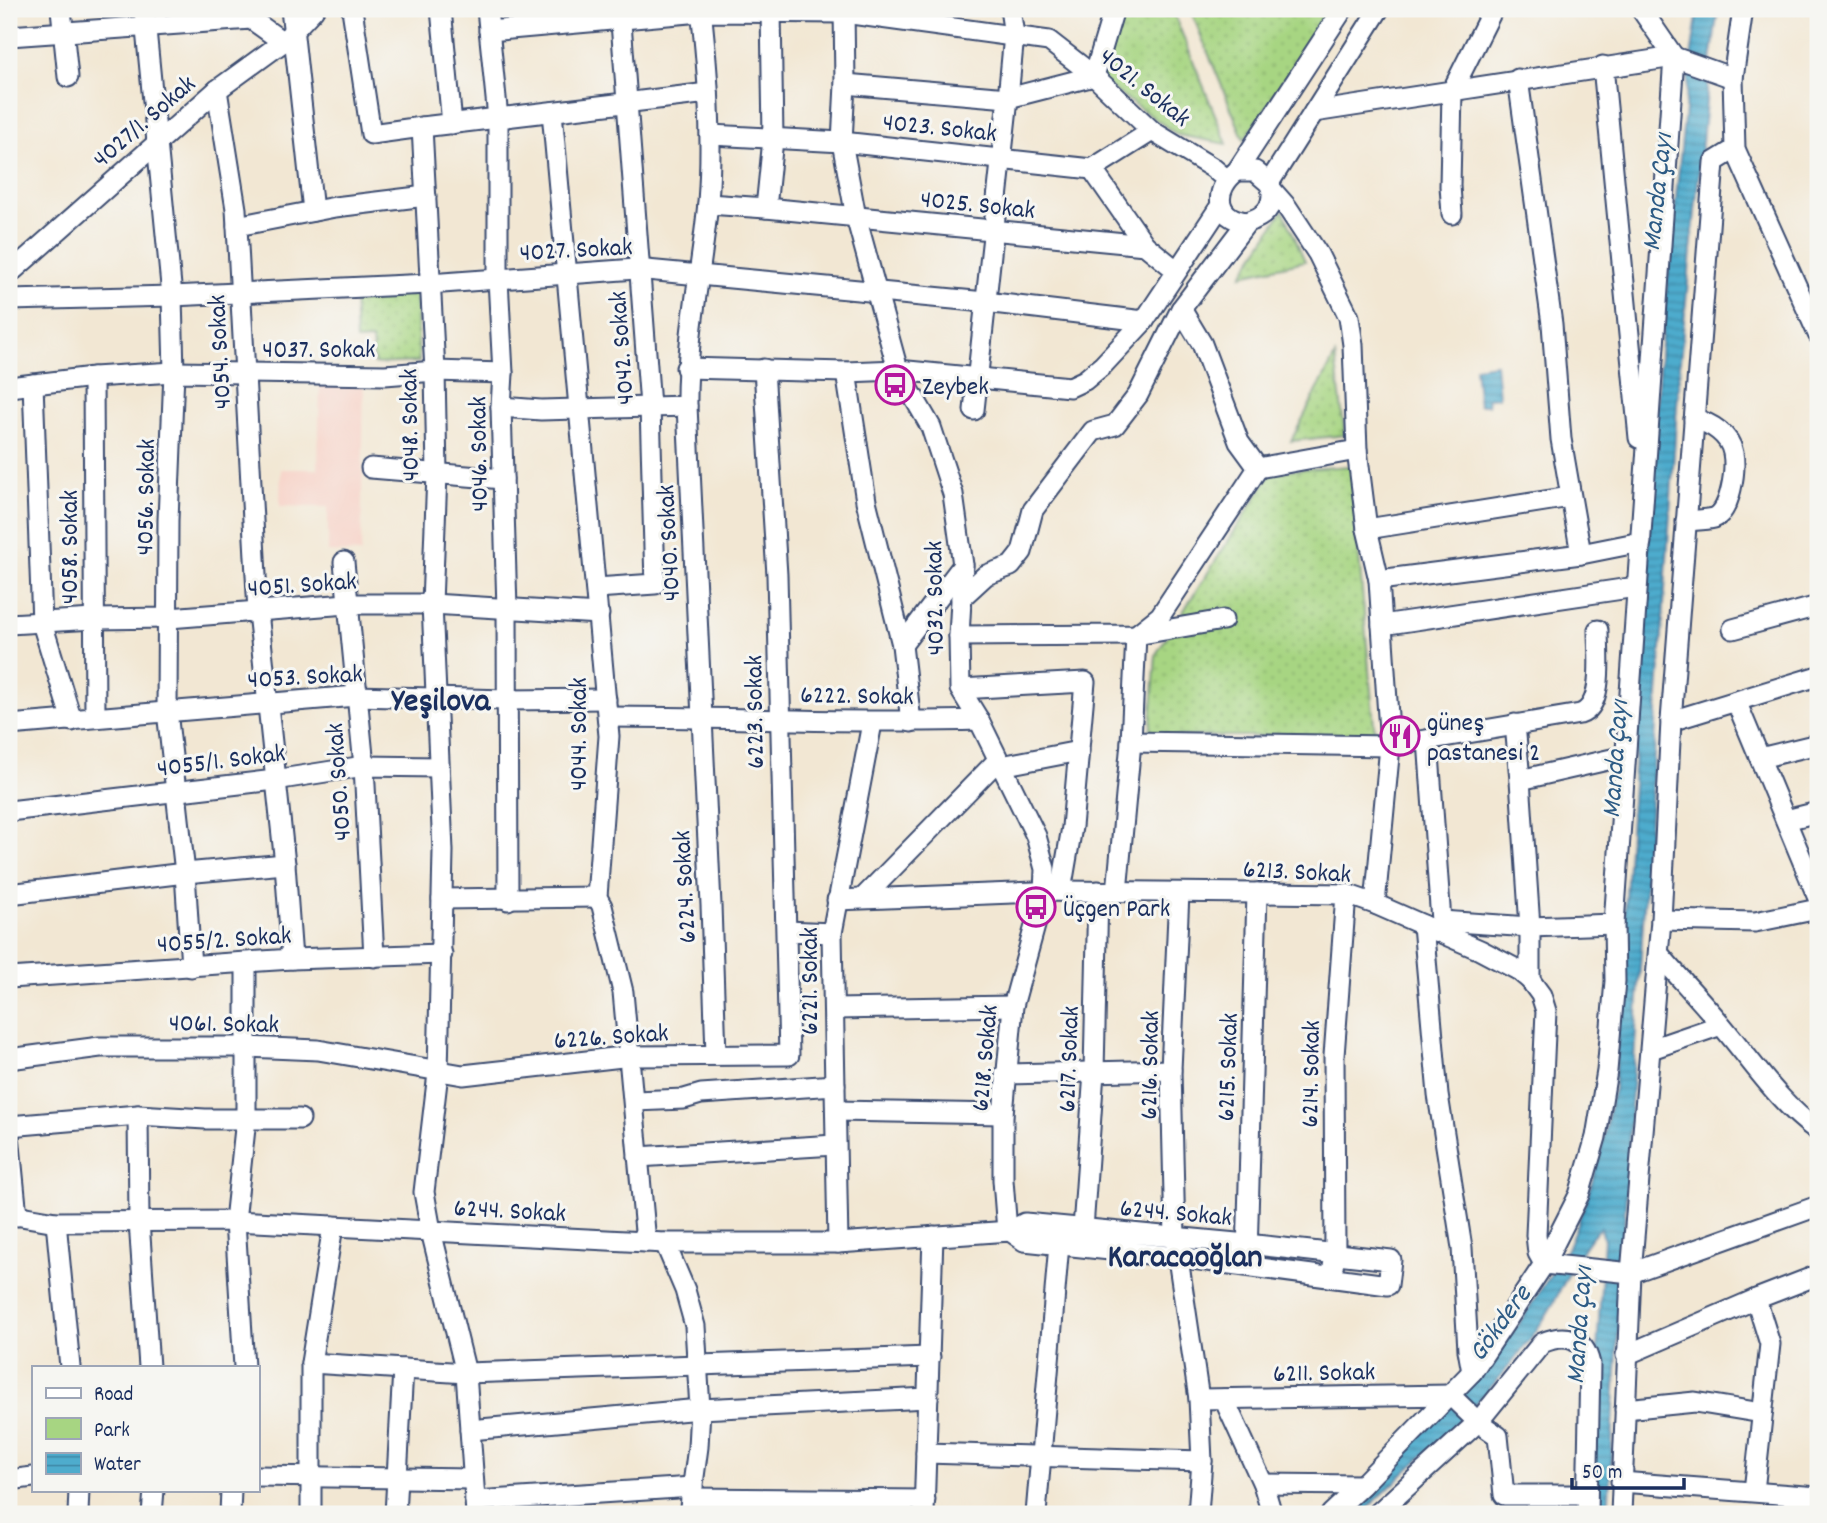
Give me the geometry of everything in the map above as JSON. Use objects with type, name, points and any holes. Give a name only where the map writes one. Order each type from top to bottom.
[{"type":"street","points":[[61,9],[68,77]]},
{"type":"street","points":[[291,9],[288,37],[313,211]]},
{"type":"street","name":"4027/1. Sokak","points":[[9,274],[217,90],[288,37],[314,9]]},
{"type":"street","points":[[352,9],[371,134],[708,93]]},
{"type":"street","points":[[440,9],[452,124]]},
{"type":"street","name":"4046. Sokak","points":[[487,9],[498,118],[498,279],[503,373],[501,407],[507,609],[508,900]]},
{"type":"street","points":[[974,410],[1009,98],[1014,36],[1009,9]]},
{"type":"street","points":[[845,84],[1009,98],[1094,76],[1114,9]]},
{"type":"street","points":[[686,368],[846,372],[898,370],[1070,387],[1085,380],[1144,321],[1226,187],[1343,9]]},
{"type":"street","points":[[961,598],[991,572],[1005,570],[1011,566],[1022,552],[1032,510],[1093,431],[1115,425],[1138,395],[1181,309],[1247,222],[1260,218],[1269,208],[1270,187],[1379,9]]},
{"type":"street","points":[[1452,214],[1452,91],[1493,9]]},
{"type":"street","points":[[1377,1514],[1463,1407],[1472,1372],[1549,1264],[1579,1195],[1596,1137],[1608,1071],[1615,981],[1614,924],[1636,587],[1681,59],[1642,9]]},
{"type":"street","points":[[1743,9],[1733,78],[1735,149],[1818,334]]},
{"type":"street","points":[[700,275],[708,204],[711,135],[701,10]]},
{"type":"street","name":"4021. Sokak","points":[[489,31],[621,14],[701,10],[844,11],[1049,41],[1094,76],[1152,131],[1213,168],[1226,187],[1231,218],[1247,222]]},
{"type":"street","points":[[766,208],[773,139],[771,11]]},
{"type":"street","name":"4032. Sokak","points":[[844,11],[845,84],[842,142],[856,217],[898,370],[931,428],[953,495],[963,565],[961,689],[1036,836],[1052,892]]},
{"type":"street","name":"4042. Sokak","points":[[596,587],[655,584],[650,406],[621,14]]},
{"type":"street","points":[[9,36],[63,33],[145,18],[251,19],[288,37]]},
{"type":"street","name":"4056. Sokak","points":[[145,18],[172,296],[174,372],[168,520],[167,711],[185,873],[191,967]]},
{"type":"street","points":[[1314,113],[1603,66],[1681,59],[1733,78]]},
{"type":"street","points":[[1603,66],[1644,494]]},
{"type":"street","points":[[1518,79],[1550,312],[1561,439],[1581,554]]},
{"type":"street","name":"4054. Sokak","points":[[217,90],[237,226],[258,612],[285,864],[292,959]]},
{"type":"street","points":[[552,112],[566,273]]},
{"type":"street","name":"4048. Sokak","points":[[422,127],[435,371],[436,474],[432,604],[443,851],[438,1073],[424,1192],[430,1231],[466,1373],[475,1508]]},
{"type":"street","points":[[1152,131],[1091,169],[1145,245],[1176,270]]},
{"type":"street","name":"4023. Sokak","points":[[711,135],[842,142],[1091,169]]},
{"type":"street","points":[[1621,1514],[1628,1273],[1659,954],[1671,721],[1714,162],[1735,149]]},
{"type":"street","name":"4021. Sokak","points":[[1226,187],[1255,171],[1263,176],[1270,187]]},
{"type":"street","points":[[1270,187],[1287,207],[1318,254],[1349,317],[1353,345],[1357,450],[1367,529],[1379,580],[1390,746],[1375,904]]},
{"type":"street","points":[[237,226],[313,211],[426,196]]},
{"type":"street","name":"4025. Sokak","points":[[708,204],[1145,245]]},
{"type":"street","name":"4027. Sokak","points":[[9,300],[241,293],[640,270],[985,302],[1144,321]]},
{"type":"street","name":"4044. Sokak","points":[[566,273],[609,737],[597,897],[603,906],[624,992],[638,1157],[656,1242],[685,1290],[695,1326],[700,1409],[691,1500]]},
{"type":"street","name":"4040. Sokak","points":[[700,275],[686,368],[701,717]]},
{"type":"street","points":[[1181,309],[1202,344],[1239,442],[1258,468]]},
{"type":"street","name":"6223. Sokak","points":[[764,369],[777,575],[789,1055]]},
{"type":"street","name":"4037. Sokak","points":[[9,387],[93,377],[174,372],[385,375],[435,371],[503,373]]},
{"type":"street","points":[[846,372],[866,501],[902,645],[911,722]]},
{"type":"street","name":"4058. Sokak","points":[[93,377],[95,717]]},
{"type":"street","points":[[33,384],[42,623],[72,721]]},
{"type":"street","points":[[501,407],[541,410],[687,406]]},
{"type":"street","points":[[1686,521],[1715,517],[1727,505],[1732,482],[1733,452],[1718,429],[1694,419]]},
{"type":"street","points":[[1136,635],[1160,616],[1258,468],[1357,450]]},
{"type":"street","points":[[371,468],[503,479]]},
{"type":"street","points":[[1367,529],[1570,497]]},
{"type":"street","points":[[1379,580],[1581,554],[1641,542]]},
{"type":"street","name":"4050. Sokak","points":[[344,562],[364,766],[374,957]]},
{"type":"street","points":[[902,645],[963,565]]},
{"type":"street","points":[[1382,625],[1636,587]]},
{"type":"street","name":"4051. Sokak","points":[[9,624],[169,618],[347,604],[432,604],[599,614]]},
{"type":"street","points":[[1733,629],[1818,606]]},
{"type":"street","points":[[960,636],[1136,635],[1223,620]]},
{"type":"street","points":[[1131,742],[1390,746],[1589,711],[1596,694],[1598,630]]},
{"type":"street","name":"6217. Sokak","points":[[1083,1229],[1107,891],[1131,742],[1136,635]]},
{"type":"street","points":[[1671,721],[1818,676]]},
{"type":"street","points":[[961,689],[1085,682],[1072,827],[1052,892]]},
{"type":"street","name":"4053. Sokak","points":[[9,725],[356,696],[507,700],[607,708]]},
{"type":"street","points":[[1736,701],[1818,898]]},
{"type":"street","name":"6222. Sokak","points":[[607,708],[701,717],[872,723],[979,720]]},
{"type":"street","name":"6224. Sokak","points":[[701,717],[716,1055]]},
{"type":"street","name":"6221. Sokak","points":[[838,1243],[832,933],[872,723]]},
{"type":"street","points":[[1515,724],[1530,927],[1530,980],[1541,995],[1546,1011],[1536,1235],[1538,1253],[1549,1264],[1628,1273],[1818,1206]]},
{"type":"street","points":[[1427,740],[1438,1095],[1462,1248],[1468,1350],[1472,1372]]},
{"type":"street","points":[[1760,758],[1818,744]]},
{"type":"street","points":[[864,897],[1000,763],[1079,751]]},
{"type":"street","points":[[1520,780],[1625,756]]},
{"type":"street","name":"4055/1. Sokak","points":[[9,811],[275,780],[364,766],[439,768]]},
{"type":"street","points":[[1786,820],[1818,812]]},
{"type":"street","points":[[9,894],[285,864]]},
{"type":"street","name":"6213. Sokak","points":[[837,900],[1107,891],[1346,894],[1434,926],[1530,980]]},
{"type":"street","name":"6218. Sokak","points":[[1008,1231],[1003,1180],[1003,1114],[1013,1006],[1052,892]]},
{"type":"street","name":"6216. Sokak","points":[[1179,893],[1171,1070],[1176,1247],[1199,1399],[1202,1461],[1198,1514]]},
{"type":"street","name":"6215. Sokak","points":[[1246,1266],[1257,893]]},
{"type":"street","name":"6214. Sokak","points":[[1331,1277],[1335,1255],[1334,1056],[1346,894]]},
{"type":"street","points":[[442,899],[597,897]]},
{"type":"street","points":[[1661,920],[1755,922],[1818,909]]},
{"type":"street","points":[[1434,926],[1614,924]]},
{"type":"street","points":[[787,931],[832,933]]},
{"type":"street","name":"4055/2. Sokak","points":[[9,978],[292,959],[442,954]]},
{"type":"street","points":[[1659,954],[1777,1094],[1818,1131]]},
{"type":"street","points":[[244,1366],[235,1221],[246,1119],[246,963]]},
{"type":"street","points":[[834,1009],[1013,1006]]},
{"type":"street","points":[[1651,1049],[1721,1025]]},
{"type":"street","name":"4061. Sokak","points":[[9,1059],[100,1047],[245,1047],[318,1050],[438,1073]]},
{"type":"street","name":"6226. Sokak","points":[[438,1073],[463,1075],[631,1056],[789,1055]]},
{"type":"street","points":[[1005,1074],[1171,1070]]},
{"type":"street","points":[[635,1101],[835,1085]]},
{"type":"street","points":[[836,1111],[1003,1114]]},
{"type":"street","points":[[138,1115],[139,1221],[149,1366]]},
{"type":"street","points":[[9,1126],[138,1115],[205,1119],[300,1119]]},
{"type":"street","points":[[9,1135],[13,1215]]},
{"type":"street","points":[[638,1157],[835,1146]]},
{"type":"street","name":"6244. Sokak","points":[[13,1215],[56,1222],[235,1221],[656,1242],[838,1243],[1008,1231],[1025,1223],[1083,1229],[1176,1247],[1246,1266],[1388,1285],[1391,1260],[1247,1244],[1176,1247],[1059,1244],[1024,1241],[1008,1231]]},
{"type":"street","points":[[56,1222],[70,1366]]},
{"type":"street","points":[[311,1514],[311,1363],[333,1226]]},
{"type":"street","points":[[475,1508],[691,1500],[924,1507],[933,1236]]},
{"type":"street","points":[[1036,1514],[1059,1244]]},
{"type":"street","points":[[1626,1355],[1818,1275]]},
{"type":"street","points":[[1754,1491],[1770,1345],[1756,1299]]},
{"type":"street","points":[[1331,1514],[1362,1485],[1542,1343],[1556,1337],[1565,1337],[1579,1344],[1585,1350],[1590,1364],[1586,1505],[1504,1495],[1498,1436],[1463,1407]]},
{"type":"street","points":[[311,1363],[466,1373],[930,1357]]},
{"type":"street","points":[[395,1514],[403,1369]]},
{"type":"street","points":[[470,1430],[700,1409],[928,1398]]},
{"type":"street","name":"6211. Sokak","points":[[1199,1399],[1463,1407]]},
{"type":"street","points":[[1224,1399],[1263,1484],[1272,1514]]},
{"type":"street","points":[[1625,1409],[1695,1402],[1762,1413]]},
{"type":"street","points":[[926,1453],[1202,1461]]},
{"type":"street","points":[[259,1476],[473,1479]]},
{"type":"street","points":[[9,1480],[32,1477]]},
{"type":"street","points":[[1622,1482],[1818,1497]]},
{"type":"street","points":[[1263,1484],[1362,1485]]},
{"type":"street","points":[[78,1514],[79,1492]]},
{"type":"street","points":[[152,1514],[153,1492]]},
{"type":"street","points":[[230,1514],[231,1492]]},
{"type":"shaded area","points":[[320,380],[364,381],[361,553],[328,552],[328,507],[280,506],[281,469],[318,469]]},
{"type":"green space","points":[[1119,9],[1172,9],[1227,144],[1178,135],[1094,76]]},
{"type":"green space","points":[[1190,9],[1334,9],[1244,140]]},
{"type":"green space","points":[[1283,210],[1305,261],[1242,275]]},
{"type":"green space","points":[[416,290],[419,362],[374,364],[372,340],[356,341],[354,293]]},
{"type":"green space","points":[[1335,356],[1345,435],[1291,441]]},
{"type":"green space","points":[[1351,466],[1375,736],[1150,736],[1156,654],[1273,471]]},
{"type":"water","points":[[1698,9],[1718,9],[1680,361],[1631,1105],[1608,1514],[1589,1514],[1588,1496],[1604,1240],[1601,1228],[1588,1241],[1553,1304],[1513,1362],[1465,1415],[1362,1514],[1337,1514],[1463,1394],[1519,1324],[1567,1249],[1599,1161],[1614,1088],[1660,354],[1688,80]]},
{"type":"water","points":[[1496,364],[1499,397],[1487,398],[1488,405],[1479,405],[1475,367]]},
{"type":"place","name":"Zeybek","points":[[895,385]]},
{"type":"place","name":"güneş pastanesi 2","points":[[1400,736]]},
{"type":"place","name":"Üçgen Park","points":[[1036,907]]},
{"type":"district","name":"Yeşilova","points":[[441,698]]},
{"type":"district","name":"Karacaoğlan","points":[[1185,1254]]},
{"type":"water label","name":"Manda Çayı","points":[[1655,192]]},
{"type":"water label","name":"Manda Çayı","points":[[1613,759]]},
{"type":"water label","name":"Gökdere","points":[[1498,1322]]},
{"type":"water label","name":"Manda Çayı","points":[[1577,1325]]}]
